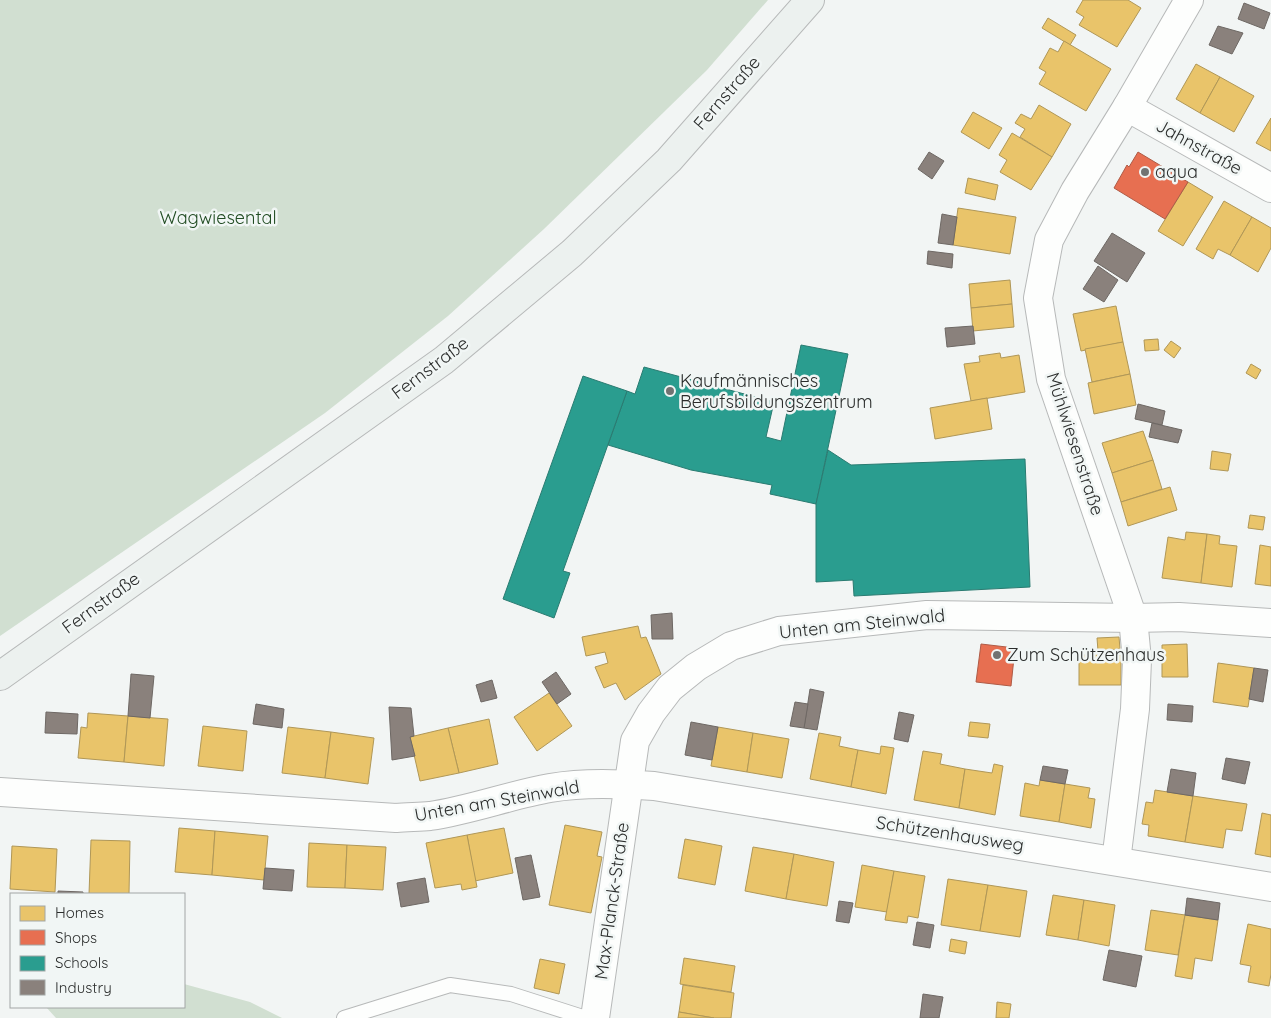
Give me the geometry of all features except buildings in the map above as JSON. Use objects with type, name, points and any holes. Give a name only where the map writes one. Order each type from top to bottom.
[{"type":"main road","name":"Fernstraße","points":[[0,676],[444,360],[572,253],[669,160],[810,0]]},
{"type":"street","name":"Mühlwiesenstraße","points":[[1116,861],[1135,708],[1137,660],[1132,618],[1050,379],[1038,298],[1048,240],[1075,191],[1189,0]]},
{"type":"street","name":"Jahnstraße","points":[[1127,106],[1271,188]]},
{"type":"street","name":"Unten am Steinwald","points":[[0,792],[396,818],[431,816],[553,787],[587,784],[629,785],[635,741],[651,712],[670,688],[696,666],[731,646],[779,631],[927,615],[1132,618],[1179,616],[1271,623]]},
{"type":"street","name":"Schützenhausweg","points":[[629,785],[654,786],[1271,887]]},
{"type":"street","name":"Max-Planck-Straße","points":[[595,1018],[629,785]]},
{"type":"lane","points":[[344,1018],[450,985],[512,994],[586,1018]]},
{"type":"green space","name":"Wagwiesental","points":[[0,0],[768,0],[707,70],[544,229],[448,316],[325,413],[0,636]]},
{"type":"green space","points":[[185,984],[250,1002],[282,1018],[56,1018],[47,1008],[185,1008]]},
{"type":"place","name":"aqua","points":[[1145,172]]},
{"type":"place","name":"Kaufmännisches Berufsbildungszentrum","points":[[670,391]]},
{"type":"place","name":"Zum Schützenhaus","points":[[997,655]]}]
